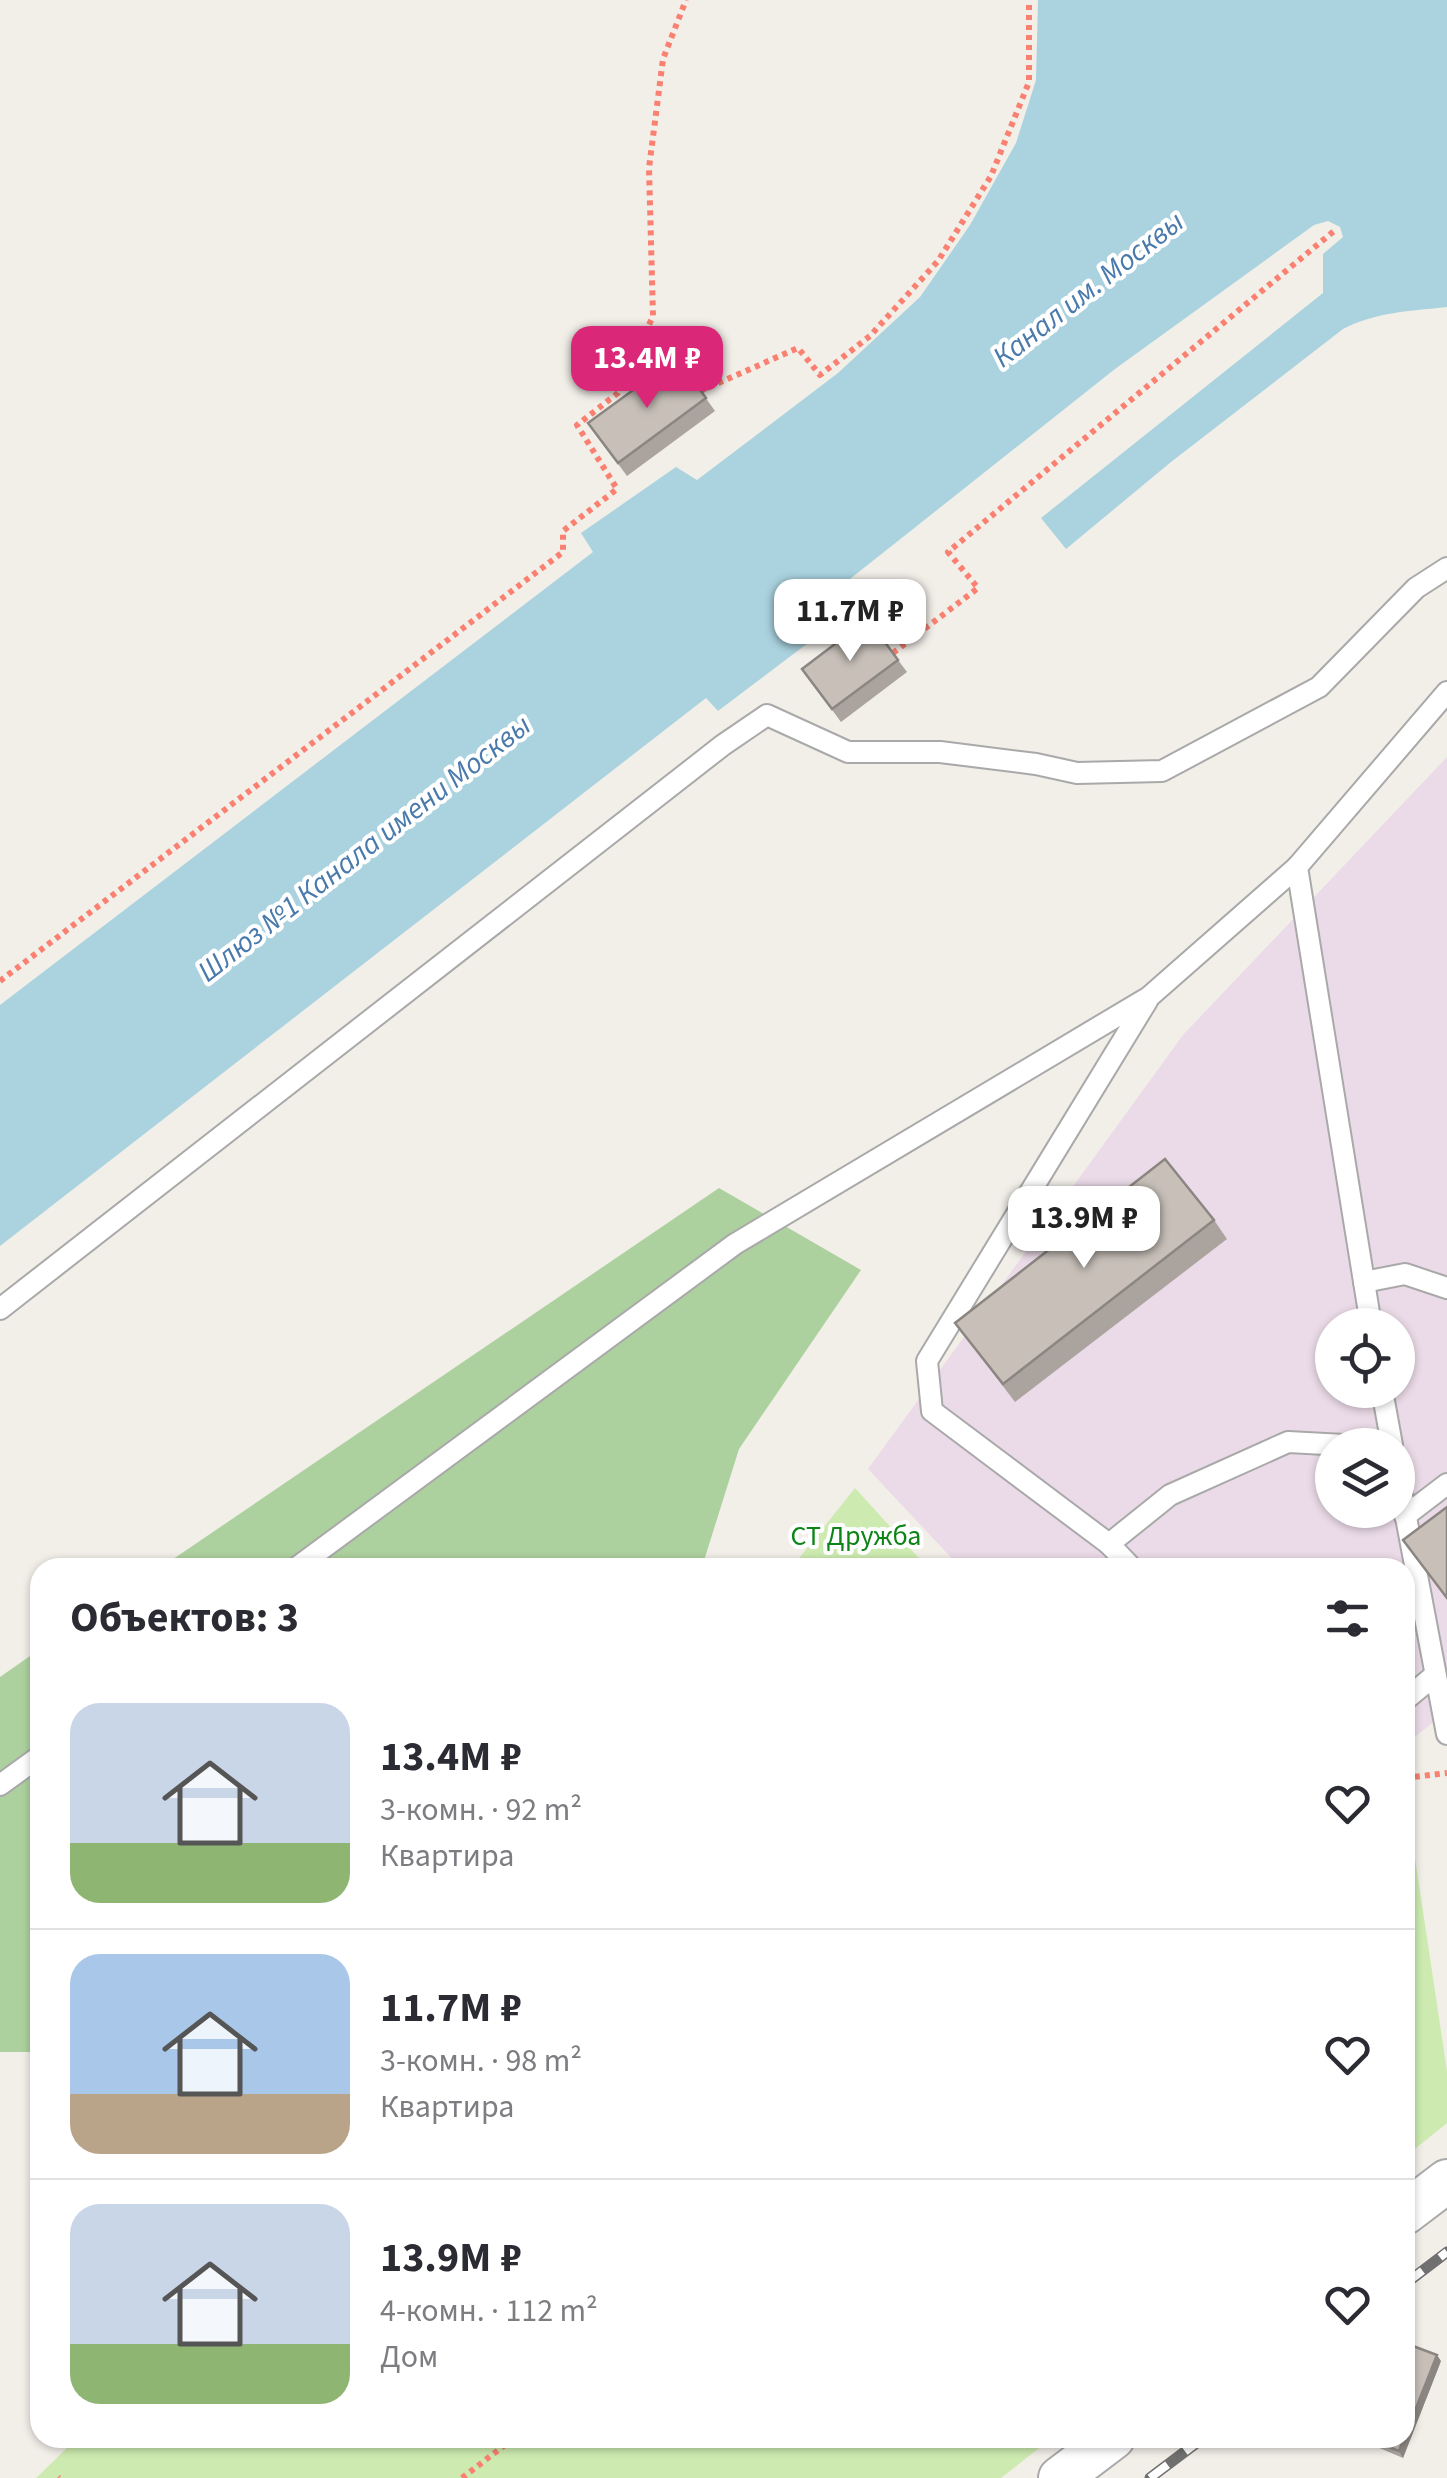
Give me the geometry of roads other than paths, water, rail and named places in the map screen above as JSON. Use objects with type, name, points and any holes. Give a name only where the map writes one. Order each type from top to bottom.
[{"type":"street","points":[[1415,2205],[1447,2180]]},
{"type":"street","points":[[1060,2478],[1100,2448]]},
{"type":"lane","points":[[0,1309],[767,715],[848,752],[940,752],[1077,772],[1162,770],[1319,687],[1416,588],[1447,568]]},
{"type":"lane","points":[[310,1558],[735,1244],[1150,998],[1296,867],[1447,692]]},
{"type":"lane","points":[[1296,867],[1368,1308]]},
{"type":"lane","points":[[1122,1558],[932,1410],[927,1361],[1150,998]]},
{"type":"lane","points":[[1364,1282],[1405,1274],[1447,1288]]},
{"type":"lane","points":[[1109,1544],[1170,1494],[1288,1442],[1315,1443]]},
{"type":"lane","points":[[1415,1508],[1447,1484]]},
{"type":"lane","points":[[1407,1528],[1413,1558]]},
{"type":"lane","points":[[1415,1569],[1447,1734]]},
{"type":"lane","points":[[1415,1692],[1435,1675]]},
{"type":"lane","points":[[0,1785],[30,1763]]},
{"type":"water","points":[[1038,0],[1447,0],[1447,307],[1381,316],[1343,329],[1066,549],[1041,518],[1323,293],[1323,254],[1343,237],[1340,227],[1328,221],[1314,225],[1115,369],[807,613],[812,640],[718,711],[706,698],[0,1246],[0,1005],[593,552],[581,533],[676,467],[697,480],[838,373],[920,297],[970,225],[1016,143],[1036,80]]},
{"type":"railway","points":[[1415,2276],[1447,2252]]},
{"type":"railway","points":[[1150,2478],[1190,2448]]},
{"type":"water label","name":"Канал им. Москвы","points":[[1088,289]]},
{"type":"water label","name":"Шлюз №1 Канала имени Москвы","points":[[364,848]]},
{"type":"park label","name":"СТ Дружба","points":[[856,1535]]}]
